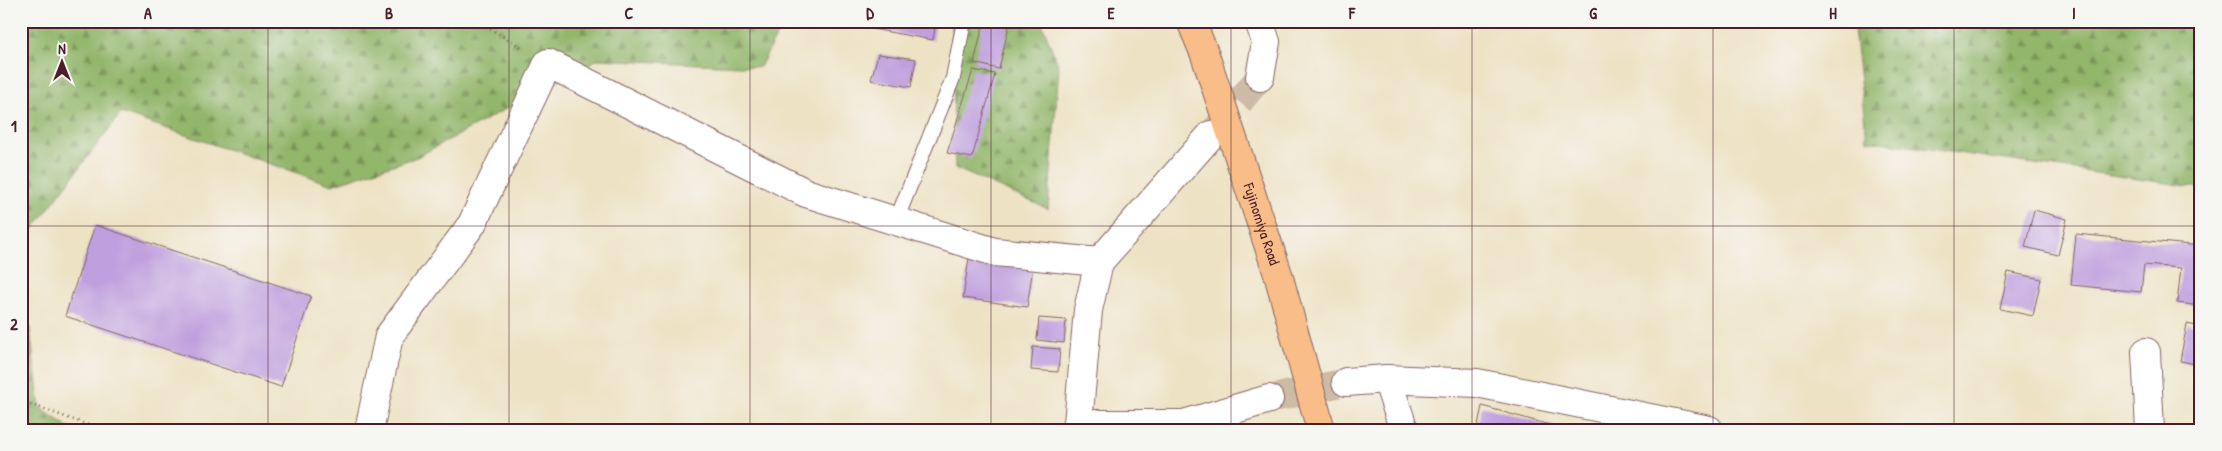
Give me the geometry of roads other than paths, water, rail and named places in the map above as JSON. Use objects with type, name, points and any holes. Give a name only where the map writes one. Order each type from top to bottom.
[{"type":"highway","points":[[1185,21],[1205,55]]},
{"type":"highway","name":"Fujinomiya Road","points":[[1191,21],[1205,55],[1278,274],[1321,430]]},
{"type":"street","points":[[1258,21],[1266,42],[1260,77]]},
{"type":"street","points":[[369,430],[389,336],[472,224],[548,63],[806,193],[995,252],[1099,262]]},
{"type":"street","points":[[1211,135],[1099,262],[1088,310],[1077,427],[1184,424],[1269,399]]},
{"type":"street","points":[[2146,352],[2150,430]]},
{"type":"street","points":[[1346,382],[1387,379],[1477,383],[1709,430]]},
{"type":"street","points":[[1387,379],[1404,430]]},
{"type":"lane","points":[[896,221],[953,78],[964,21]]},
{"type":"tunnel","points":[[1212,134],[1260,77]]},
{"type":"tunnel","points":[[1269,399],[1346,382]]}]
